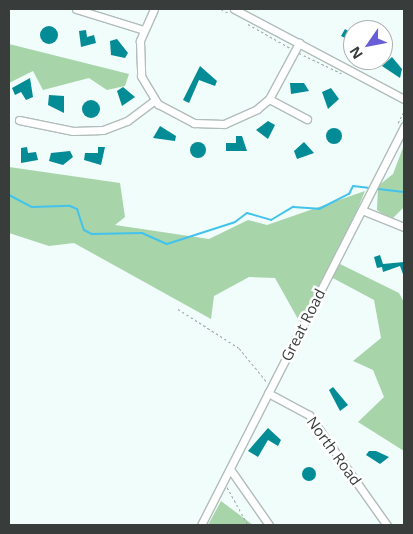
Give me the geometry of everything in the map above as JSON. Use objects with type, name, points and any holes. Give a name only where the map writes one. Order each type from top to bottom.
[{"type":"street","points":[[76,9],[144,30]]},
{"type":"street","points":[[154,9],[144,30],[139,67],[154,100],[184,120],[215,125],[242,119],[269,99],[300,43]]},
{"type":"street","points":[[234,9],[404,99]]},
{"type":"street","points":[[269,99],[307,119]]},
{"type":"street","points":[[18,120],[73,131],[103,130],[127,121],[154,100]]},
{"type":"street","name":"Great Road","points":[[202,525],[404,126]]},
{"type":"street","points":[[362,210],[404,227]]},
{"type":"street","name":"North Road","points":[[268,393],[309,415],[387,525]]},
{"type":"street","points":[[230,470],[269,525]]},
{"type":"path","points":[[221,9],[237,18]]},
{"type":"path","points":[[244,22],[291,48]]},
{"type":"path","points":[[178,310],[239,348],[267,382]]},
{"type":"path","points":[[223,483],[248,525]]},
{"type":"green space","points":[[9,44],[129,74],[125,86],[107,90],[89,78],[43,90],[33,71],[9,83]]},
{"type":"green space","points":[[404,145],[404,207],[391,220],[377,210],[378,186],[393,174]]},
{"type":"green space","points":[[9,167],[120,183],[125,217],[115,225],[209,239],[248,220],[267,225],[365,191],[336,262],[399,293],[404,302],[404,451],[358,422],[384,397],[373,370],[353,361],[381,338],[374,300],[329,276],[303,328],[275,278],[249,277],[214,296],[211,319],[74,243],[49,246],[9,233]]},
{"type":"green space","points":[[221,501],[253,525],[208,525]]},
{"type":"building","points":[[49,26],[55,29],[58,35],[55,41],[49,44],[43,41],[40,35],[43,29]]},
{"type":"building","points":[[86,30],[87,37],[94,35],[96,43],[81,47],[79,31]]},
{"type":"building","points":[[117,39],[128,53],[125,58],[111,55],[110,41]]},
{"type":"building","points":[[393,58],[402,69],[400,78],[388,70],[393,70]]},
{"type":"building","points":[[200,66],[217,81],[215,86],[199,80],[189,103],[183,100]]},
{"type":"building","points":[[30,78],[33,97],[26,100],[21,92],[15,95],[12,88]]},
{"type":"building","points":[[290,83],[304,83],[309,91],[291,94]]},
{"type":"building","points":[[123,87],[135,97],[122,106],[117,91]]},
{"type":"building","points":[[331,88],[339,99],[328,109],[322,92]]},
{"type":"building","points":[[49,95],[64,96],[64,113],[48,105]]},
{"type":"building","points":[[87,100],[95,100],[100,105],[98,116],[87,118],[82,113],[82,105]]},
{"type":"building","points":[[268,121],[275,125],[268,139],[256,130]]},
{"type":"building","points":[[160,126],[176,136],[175,141],[153,138]]},
{"type":"building","points":[[334,128],[342,136],[334,144],[326,136]]},
{"type":"building","points":[[236,136],[242,136],[247,151],[226,151],[226,143],[236,143]]},
{"type":"building","points":[[195,142],[201,142],[206,147],[204,156],[195,158],[190,153],[190,147]]},
{"type":"building","points":[[304,142],[314,153],[297,159],[294,151]]},
{"type":"building","points":[[27,147],[28,153],[36,152],[38,160],[21,163],[21,148]]},
{"type":"building","points":[[98,147],[105,147],[101,165],[84,160],[85,153],[98,153]]},
{"type":"building","points":[[70,151],[73,157],[63,165],[49,161],[51,153]]},
{"type":"building","points":[[380,255],[383,264],[404,262],[404,277],[400,266],[383,272],[382,267],[377,268],[374,257]]},
{"type":"building","points":[[333,387],[348,405],[340,411],[329,390]]},
{"type":"building","points":[[268,428],[281,440],[278,446],[268,440],[258,457],[248,451]]},
{"type":"building","points":[[369,451],[376,451],[389,457],[380,464],[366,455]]},
{"type":"building","points":[[309,467],[314,469],[316,474],[314,479],[309,481],[304,479],[302,474],[304,469]]},
{"type":"waterway","points":[[9,195],[32,207],[70,206],[77,209],[84,230],[92,234],[142,233],[167,244],[235,222],[247,213],[271,220],[293,207],[319,209],[349,194],[353,186],[404,192]]}]
